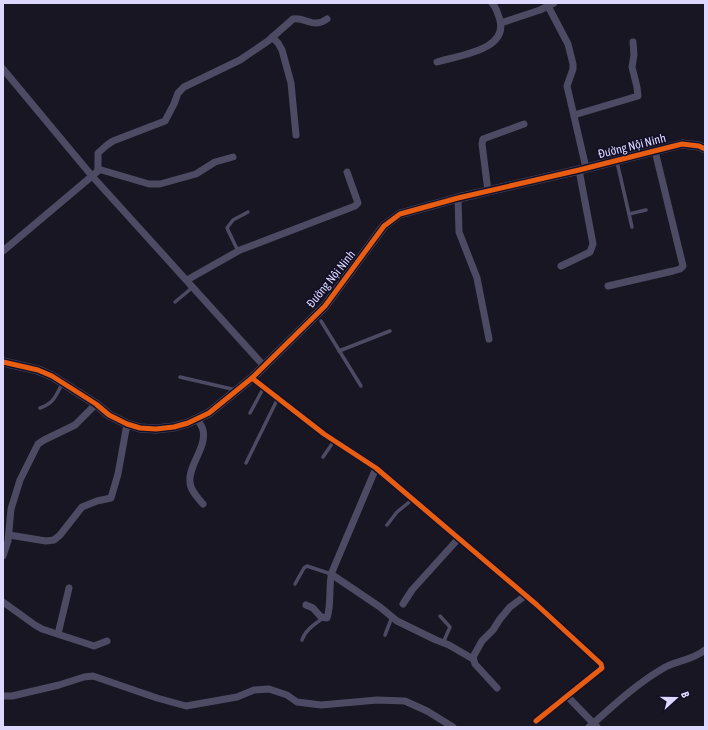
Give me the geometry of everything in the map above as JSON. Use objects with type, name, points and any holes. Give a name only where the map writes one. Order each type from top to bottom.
[{"type":"street","points":[[437,62],[483,49],[496,40],[501,30],[501,23],[492,3]]},
{"type":"street","points":[[501,23],[551,5],[568,44],[573,64],[573,69],[567,84],[574,115],[593,244],[590,252],[561,266]]},
{"type":"street","points":[[3,251],[98,171],[98,154],[107,145],[165,121],[178,93],[184,87],[240,60],[272,37],[293,18],[315,23],[323,22],[327,19]]},
{"type":"street","points":[[272,37],[282,50],[291,83],[296,135]]},
{"type":"street","points":[[574,115],[638,96],[632,67],[634,42]]},
{"type":"street","points":[[3,69],[92,176],[264,366]]},
{"type":"street","points":[[488,192],[482,144],[483,139],[524,124]]},
{"type":"street","name":"Đường Nội Ninh","points":[[3,362],[38,370],[62,383],[96,404],[109,415],[126,424],[140,428],[156,429],[174,427],[188,423],[209,413],[252,378],[319,318],[325,306],[384,226],[400,214],[458,198],[582,170],[682,144],[700,146],[705,149]]},
{"type":"street","points":[[608,286],[673,271],[680,269],[683,266],[655,151]]},
{"type":"street","points":[[98,169],[149,184],[160,184],[196,174],[215,162],[233,157]]},
{"type":"street","points":[[187,280],[238,251],[355,206],[358,203],[347,172]]},
{"type":"street","points":[[458,198],[459,232],[477,278],[489,339]]},
{"type":"street","points":[[252,378],[334,440],[376,468],[526,595],[602,666],[602,668],[536,721]]},
{"type":"street","points":[[3,556],[8,543],[11,509],[20,480],[38,444],[75,425],[96,404]]},
{"type":"street","points":[[198,419],[203,436],[193,467],[190,483],[203,504]]},
{"type":"street","points":[[8,535],[46,541],[54,540],[60,535],[82,508],[97,501],[110,498],[118,474],[126,424]]},
{"type":"street","points":[[306,605],[313,608],[323,618],[327,618],[329,611],[331,574],[376,468]]},
{"type":"street","points":[[403,604],[412,590],[459,538]]},
{"type":"street","points":[[331,574],[380,607],[392,617],[414,630],[473,659]]},
{"type":"street","points":[[58,634],[69,588]]},
{"type":"street","points":[[497,688],[476,666],[473,657],[476,649],[493,630],[510,607],[526,595]]},
{"type":"street","points":[[3,602],[34,625],[94,646],[107,641]]},
{"type":"street","points":[[567,696],[593,726],[633,688],[663,668],[692,658],[705,650]]},
{"type":"street","points":[[3,696],[12,696],[93,676],[157,698],[186,706],[237,697],[254,690],[269,689],[287,695],[297,702],[321,705],[377,700],[405,701],[427,711],[453,727]]},
{"type":"lane","points":[[616,161],[632,226]]},
{"type":"lane","points":[[629,214],[646,210]]},
{"type":"lane","points":[[238,251],[227,228],[233,220],[248,212]]},
{"type":"lane","points":[[175,302],[193,287]]},
{"type":"lane","points":[[319,318],[361,386]]},
{"type":"lane","points":[[339,351],[390,331]]},
{"type":"lane","points":[[180,377],[237,390]]},
{"type":"lane","points":[[40,408],[47,406],[53,401],[62,383]]},
{"type":"lane","points":[[250,412],[264,387]]},
{"type":"lane","points":[[246,463],[278,398]]},
{"type":"lane","points":[[323,457],[334,440]]},
{"type":"lane","points":[[387,526],[397,512],[413,499]]},
{"type":"lane","points":[[295,584],[304,568],[307,566],[331,574]]},
{"type":"lane","points":[[440,616],[450,627],[443,643]]},
{"type":"lane","points":[[384,635],[392,617]]},
{"type":"lane","points":[[302,640],[307,632],[323,618]]},
{"type":"cycle path","points":[[3,362],[38,370],[52,376],[96,404],[109,415],[127,424],[140,428],[156,429],[174,427],[188,423],[209,413],[252,378],[325,306],[384,226],[400,214],[458,198],[682,144],[699,146],[705,149]]},
{"type":"cycle path","points":[[252,378],[324,434],[376,468],[537,605],[601,664],[602,668],[536,721]]}]
